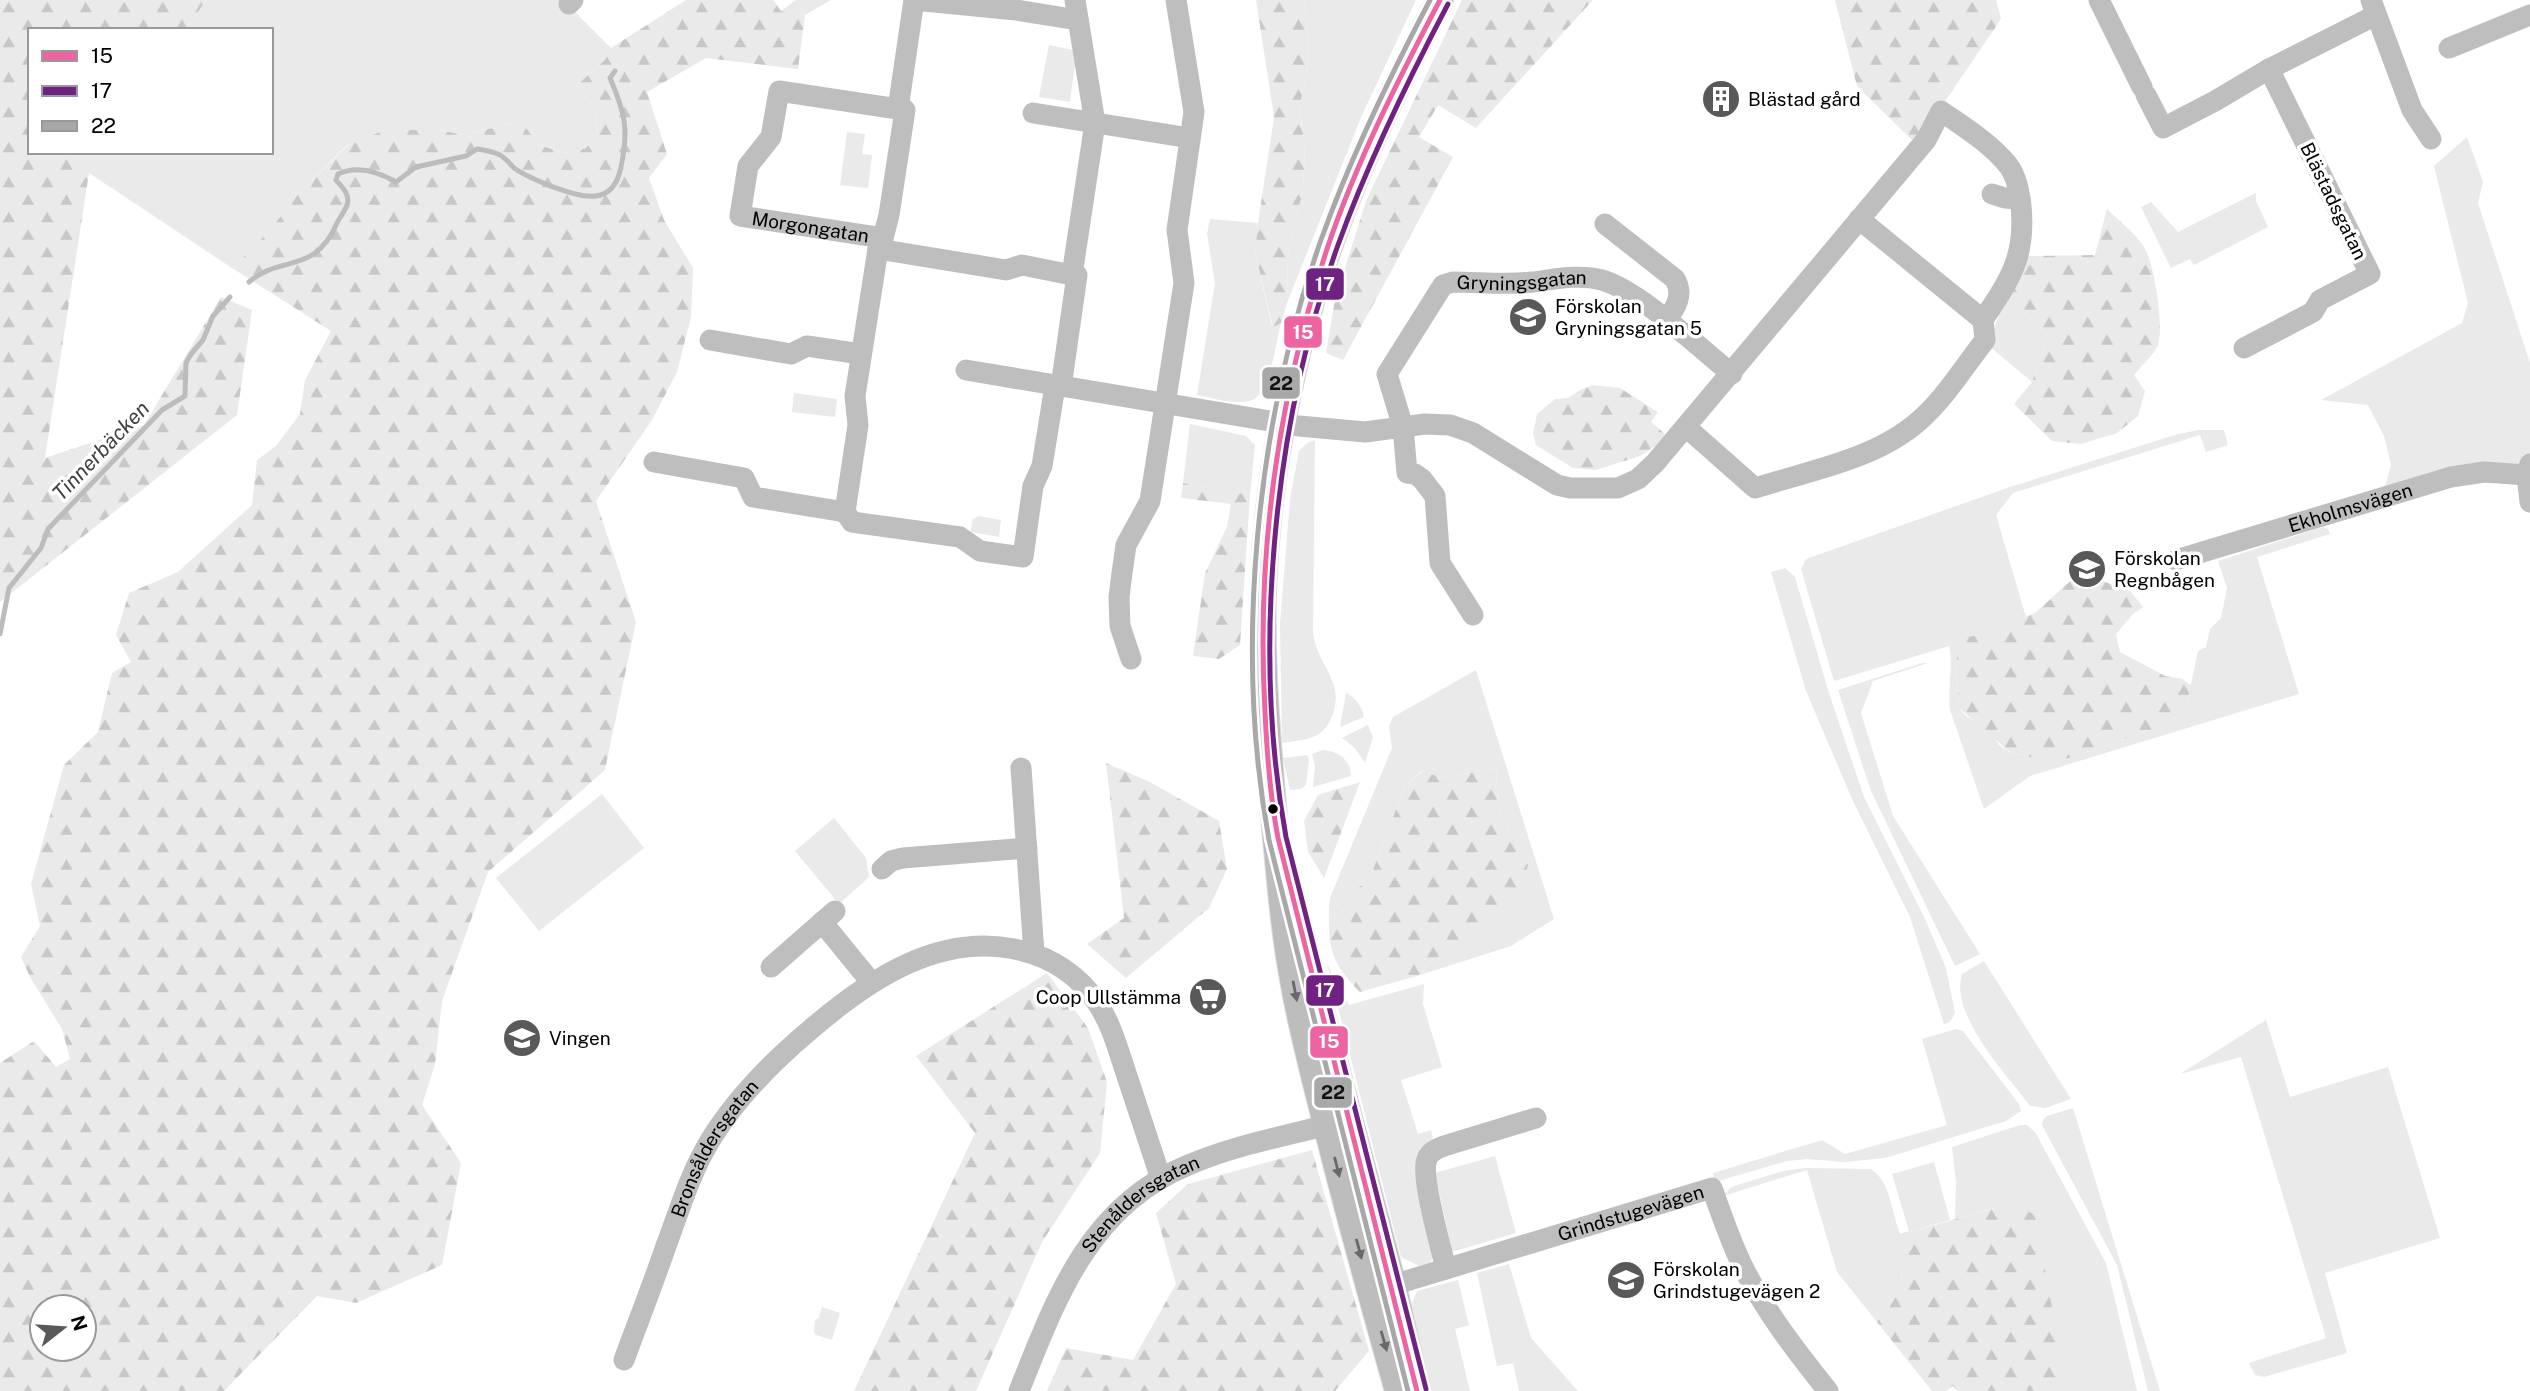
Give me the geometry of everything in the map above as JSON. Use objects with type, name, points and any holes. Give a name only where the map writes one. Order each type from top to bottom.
[{"type":"main road","points":[[1418,1391],[1381,1288],[1337,1123],[1294,988],[1285,929],[1269,764],[1263,589],[1274,473],[1297,352],[1333,234],[1399,80],[1440,0]]},
{"type":"main road","points":[[1381,1288],[1398,1391]]},
{"type":"street","name":"Morgongatan","points":[[898,109],[914,0],[1016,10],[1077,10],[1095,122],[1072,275]]},
{"type":"street","points":[[1131,660],[1120,626],[1122,573],[1126,545],[1150,501],[1184,283],[1177,230],[1194,112],[1176,0]]},
{"type":"street","points":[[2099,0],[2163,128],[2216,102],[2374,8],[2412,110],[2431,139]]},
{"type":"street","points":[[2449,48],[2530,15]]},
{"type":"street","name":"Blästadsgatan","points":[[2244,348],[2314,312],[2320,300],[2370,274],[2269,69]]},
{"type":"street","name":"Morgongatan","points":[[898,109],[779,91],[771,137],[748,166],[740,216],[880,244],[1006,270],[1021,265],[1077,275],[1042,466],[1033,486],[1023,557],[980,551],[960,537],[852,522],[845,512],[858,425],[855,396],[880,244],[889,215],[905,110],[898,109]]},
{"type":"street","points":[[966,370],[1282,424],[1365,432],[1438,423],[1462,429],[1557,485],[1594,490],[1618,488],[1638,479],[1732,374],[1926,140],[1941,111],[1985,143],[2007,164],[2014,175],[2020,199],[2023,231],[2020,252],[2006,285],[1983,320],[1985,340],[1929,411],[1910,429],[1856,457],[1755,488],[1686,427]]},
{"type":"street","points":[[1033,113],[1190,138]]},
{"type":"street","points":[[1992,194],[2020,199]]},
{"type":"street","points":[[1859,219],[1983,320]]},
{"type":"street","points":[[1605,224],[1675,279],[1680,288],[1679,300],[1666,321]]},
{"type":"street","name":"Gryningsgatan","points":[[1473,615],[1440,563],[1435,496],[1422,478],[1407,473],[1403,427],[1387,374],[1443,285],[1453,282],[1533,282],[1552,278],[1600,279],[1624,289],[1732,374]]},
{"type":"street","points":[[710,340],[791,354],[807,346],[862,354]]},
{"type":"street","name":"Morgongatan","points":[[654,462],[744,478],[752,497],[845,512]]},
{"type":"street","name":"Ekholmsvägen","points":[[2176,560],[2451,477],[2528,470],[2530,502]]},
{"type":"street","points":[[1021,768],[1034,953]]},
{"type":"street","points":[[882,869],[891,861],[903,858],[1027,848]]},
{"type":"street","points":[[771,967],[829,917],[871,982]]},
{"type":"street","name":"Bronsåldersgatan","points":[[625,1360],[687,1186],[709,1142],[727,1114],[789,1048],[846,1000],[897,968],[948,949],[995,945],[1034,953],[1074,976],[1102,1012],[1113,1035],[1161,1180]]},
{"type":"street","points":[[1446,1269],[1427,1183],[1427,1159],[1433,1150],[1536,1118]]},
{"type":"street","name":"Stenåldersgatan","points":[[1019,1391],[1053,1306],[1081,1256],[1112,1217],[1161,1180],[1198,1162],[1242,1147],[1337,1123]]},
{"type":"street","name":"Grindstugevägen","points":[[1381,1288],[1712,1188],[1742,1265],[1782,1332],[1828,1391]]},
{"type":"green space","points":[[0,0],[206,0],[187,28],[28,28],[28,154],[102,154],[89,173],[45,458],[144,425],[221,297],[252,310],[237,415],[0,602]]},
{"type":"green space","points":[[206,0],[563,0],[611,48],[605,60],[576,86],[595,108],[598,133],[586,148],[569,154],[539,145],[521,121],[463,135],[440,130],[347,145],[299,193],[269,231],[232,268],[89,173],[102,154],[273,154],[273,28],[187,28]]},
{"type":"green space","points":[[686,0],[773,0],[781,11],[805,15],[798,69],[706,58],[647,92],[667,154],[649,178],[664,220],[693,268],[691,317],[677,372],[652,420],[596,501],[636,622],[605,770],[488,872],[442,1001],[435,1064],[422,1105],[461,1163],[442,1265],[356,1303],[317,1296],[224,1391],[0,1391],[0,1063],[34,1041],[56,1067],[70,1059],[62,1029],[21,957],[40,926],[31,884],[64,765],[98,732],[112,673],[131,662],[116,635],[129,593],[178,572],[252,505],[257,460],[276,446],[300,414],[305,380],[331,331],[232,268],[269,231],[299,193],[348,145],[385,130],[440,130],[463,135],[521,121],[539,145],[568,154],[586,148],[598,133],[595,108],[576,86],[605,60],[611,48]]},
{"type":"green space","points":[[796,0],[831,0],[805,15],[781,11]]},
{"type":"green space","points":[[1256,0],[1304,0],[1309,48],[1305,85],[1299,107],[1305,147],[1303,190],[1288,255],[1287,303],[1281,323],[1273,327],[1255,253],[1274,117]]},
{"type":"green space","points":[[1304,0],[1416,0],[1362,115],[1287,303],[1288,255],[1303,190],[1305,147],[1299,107],[1305,85],[1309,48]]},
{"type":"green space","points":[[1462,0],[1593,0],[1476,128],[1438,105],[1419,137],[1453,157],[1343,360],[1326,353],[1335,300],[1366,201]]},
{"type":"green space","points":[[1835,0],[1996,0],[2001,19],[1916,144],[1857,86]]},
{"type":"green space","points":[[1049,45],[1073,50],[1075,65],[1070,102],[1039,97]]},
{"type":"green space","points":[[847,132],[865,134],[862,154],[872,155],[868,188],[840,185]]},
{"type":"green space","points":[[2467,137],[2483,182],[2478,203],[2530,363],[2530,454],[2521,464],[2472,463],[2385,487],[2391,465],[2384,436],[2368,405],[2321,400],[2462,323],[2468,303],[2434,166]]},
{"type":"green space","points":[[2256,193],[2256,201],[2268,227],[2194,265],[2190,259],[2171,268],[2141,207],[2151,202],[2178,232]]},
{"type":"green space","points":[[2107,209],[2135,235],[2147,253],[2158,299],[2160,337],[2150,357],[2134,375],[2145,391],[2138,416],[2117,433],[2081,444],[2052,441],[2014,404],[2032,382],[2048,334],[2006,296],[2026,256],[2095,255]]},
{"type":"green space","points":[[1210,219],[1258,223],[1255,253],[1272,326],[1281,323],[1268,378],[1258,396],[1245,402],[1197,395],[1215,283],[1207,234]]},
{"type":"green space","points":[[2006,296],[2048,334],[2032,382],[1988,345]]},
{"type":"green space","points":[[1593,385],[1620,388],[1658,412],[1651,422],[1665,434],[1657,445],[1640,456],[1596,470],[1573,468],[1536,445],[1533,434],[1537,414],[1555,399],[1568,398]]},
{"type":"green space","points":[[794,393],[837,399],[835,417],[792,412]]},
{"type":"green space","points":[[1190,424],[1246,436],[1255,445],[1250,495],[1183,483]]},
{"type":"green space","points":[[2199,430],[2224,430],[2228,445],[2206,452],[2200,435],[2013,493],[1996,515],[2026,617],[1982,635],[1968,637],[1956,664],[1959,708],[2011,753],[2043,760],[2063,760],[2162,726],[2178,716],[2187,703],[2198,651],[2206,647],[2210,629],[2221,618],[2227,588],[2218,561],[2323,527],[2328,529],[2330,534],[2257,557],[2299,694],[2030,776],[1984,809],[1950,710],[1949,646],[1834,681],[1801,569],[1806,559],[2010,487],[2178,434]]},
{"type":"green space","points":[[1315,440],[1313,632],[1316,647],[1334,687],[1336,700],[1331,720],[1321,732],[1308,738],[1282,743],[1280,624],[1290,499],[1299,451]]},
{"type":"green space","points":[[1183,483],[1250,495],[1240,645],[1219,659],[1193,656],[1205,573],[1227,527],[1231,504],[1181,498]]},
{"type":"green space","points":[[978,516],[1001,520],[999,537],[971,532],[972,520]]},
{"type":"green space","points":[[1785,568],[1795,577],[1828,690],[1864,797],[1925,919],[1946,968],[1955,1013],[1950,1022],[1944,1024],[1910,917],[1852,799],[1806,691],[1771,572]]},
{"type":"green space","points":[[2077,575],[2089,576],[2130,591],[2143,607],[2132,615],[2116,634],[2120,652],[2165,676],[2182,679],[2191,685],[2187,703],[2178,716],[2162,726],[2063,760],[2043,760],[2011,753],[1959,708],[1956,664],[1959,646],[1968,637],[2035,613]]},
{"type":"green space","points":[[1928,663],[1873,681],[1861,713],[1893,816],[1980,954],[1955,966],[1871,791],[1838,690]]},
{"type":"green space","points":[[1476,670],[1554,919],[1511,946],[1420,975],[1430,961],[1459,946],[1509,832],[1498,805],[1496,768],[1442,778],[1422,771],[1405,786],[1371,875],[1337,911],[1329,906],[1330,898],[1392,748],[1389,726],[1393,717]]},
{"type":"green space","points":[[1346,693],[1358,703],[1364,717],[1340,727]]},
{"type":"green space","points":[[1368,725],[1373,737],[1365,763],[1354,747],[1342,738]]},
{"type":"green space","points":[[1323,750],[1343,757],[1349,765],[1351,776],[1313,787],[1315,766],[1312,754]]},
{"type":"green space","points":[[1307,755],[1309,759],[1306,785],[1301,789],[1290,790],[1283,758]]},
{"type":"green space","points":[[1106,763],[1150,782],[1219,821],[1227,869],[1209,908],[1126,978],[1087,944],[1124,918]]},
{"type":"green space","points":[[1496,768],[1498,805],[1509,832],[1528,865],[1521,888],[1459,946],[1430,961],[1420,975],[1360,992],[1342,972],[1333,953],[1329,933],[1329,906],[1337,910],[1371,875],[1405,786],[1423,771],[1442,778]]},
{"type":"green space","points":[[1360,782],[1324,878],[1308,852],[1304,821],[1318,795]]},
{"type":"green space","points":[[602,794],[644,848],[539,931],[496,878]]},
{"type":"green space","points":[[834,818],[866,858],[869,877],[839,904],[795,851]]},
{"type":"green space","points":[[1984,961],[2071,1099],[2045,1108],[2030,1106],[1982,1043],[1964,1007],[1960,990],[1962,974]]},
{"type":"green space","points":[[1327,964],[1349,1005],[1424,984],[1423,1004],[1442,1067],[1401,1080],[1418,1134],[1431,1130],[1433,1138],[1425,1145],[1434,1256],[1430,1263],[1419,1266],[1401,1257]]},
{"type":"green space","points":[[1047,973],[1088,1028],[1107,1082],[1100,1153],[1042,1242],[976,1391],[854,1391],[975,1133],[916,1056]]},
{"type":"green space","points":[[2266,1020],[2290,1097],[2388,1067],[2440,1238],[2325,1273],[2347,1353],[2264,1377],[2255,1375],[2249,1363],[2326,1338],[2241,1057],[2180,1074]]},
{"type":"green space","points":[[1956,1029],[1963,1031],[2019,1104],[2021,1111],[2006,1121],[1885,1158],[1844,1162],[1807,1159],[1787,1161],[1715,1182],[1713,1173],[1822,1140],[1845,1154],[1947,1125],[1922,1039]]},
{"type":"green space","points":[[2073,1108],[2160,1391],[2148,1391],[2117,1265],[2042,1125],[2047,1116]]},
{"type":"green space","points":[[2027,1125],[2035,1132],[2106,1263],[2137,1391],[2052,1391],[2064,1373],[2006,1205],[1955,1219],[1956,1182],[1952,1147]]},
{"type":"green space","points":[[1312,1150],[1369,1351],[1335,1391],[1047,1391],[1066,1348],[1133,1360],[1176,1284],[1156,1213],[1188,1184]]},
{"type":"green space","points":[[1495,1156],[1516,1233],[1452,1252],[1435,1173]]},
{"type":"green space","points":[[1934,1162],[1950,1220],[1909,1232],[1901,1263],[1902,1286],[1877,1322],[1837,1272],[1807,1170],[1723,1196],[1731,1187],[1783,1171],[1806,1168],[1871,1169],[1887,1190],[1900,1234],[1909,1231],[1892,1174]]},
{"type":"green space","points":[[2006,1205],[2035,1214],[2064,1373],[2052,1391],[1957,1391],[1953,1386],[1946,1391],[1932,1391],[1877,1322],[1902,1286],[1901,1263],[1909,1232]]},
{"type":"green space","points":[[1509,1264],[1531,1338],[1578,1391],[1519,1391],[1513,1363],[1497,1366],[1477,1273]]},
{"type":"green space","points":[[1458,1280],[1469,1325],[1455,1329],[1470,1391],[1429,1391],[1410,1308],[1417,1291]]},
{"type":"green space","points":[[822,1307],[840,1313],[832,1340],[814,1332],[815,1320],[819,1318]]},
{"type":"waterway","name":"Tinnerbäcken","points":[[249,282],[273,268],[307,258],[328,240],[347,205],[348,197],[336,180],[338,174],[345,171],[368,171],[396,182],[416,167],[466,156],[477,149],[498,154],[518,171],[553,187],[585,196],[604,194],[617,180],[625,142],[622,112],[610,78],[615,71]]},
{"type":"waterway","name":"Tinnerbäcken","points":[[0,634],[9,588],[41,548],[48,529],[162,410],[185,396],[186,363],[203,340],[213,316],[230,297]]},
{"type":"transit line","name":"22","points":[[1408,1391],[1269,840],[1259,767],[1253,691],[1253,614],[1267,460],[1281,384],[1299,310],[1344,179],[1430,0]]},
{"type":"transit line","name":"15","points":[[1417,1391],[1278,838],[1271,791],[1263,653],[1264,593],[1274,476],[1296,360],[1311,303],[1339,214],[1365,152],[1440,0]]},
{"type":"transit line","name":"17","points":[[1426,1389],[1286,837],[1276,765],[1270,615],[1284,462],[1298,387],[1316,314],[1338,245],[1362,183],[1448,4]]},
{"type":"place","name":"Blästad gård","points":[[1721,99]]},
{"type":"place","name":"Förskolan Gryningsgatan 5","points":[[1528,317]]},
{"type":"place","name":"Förskolan Regnbågen","points":[[2087,569]]},
{"type":"place","name":"Coop Ullstämma","points":[[1208,997]]},
{"type":"place","name":"Vingen","points":[[522,1038]]},
{"type":"place","name":"Förskolan Grindstugevägen 2","points":[[1626,1280]]}]
